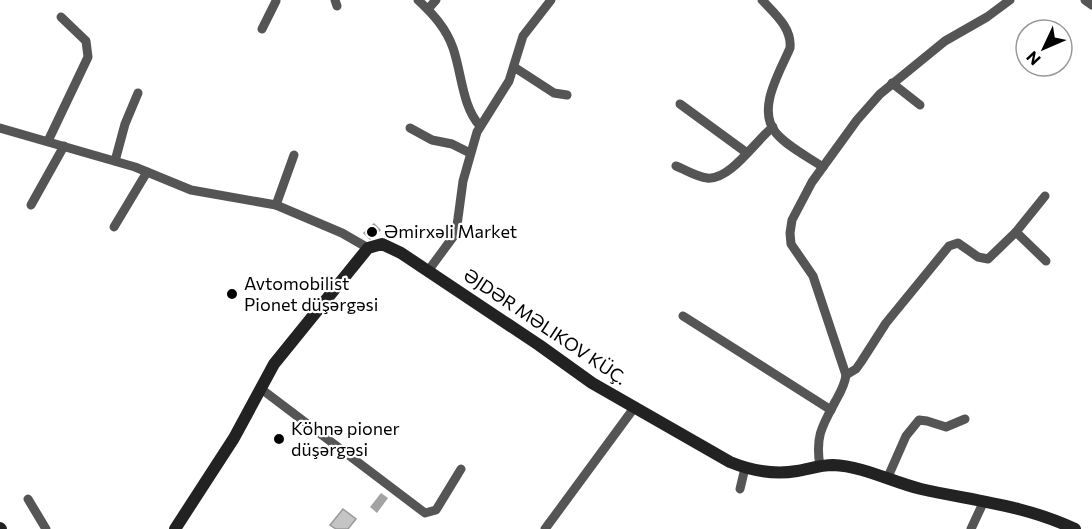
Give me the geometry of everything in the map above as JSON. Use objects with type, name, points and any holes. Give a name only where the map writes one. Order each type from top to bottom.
[{"type":"street","points":[[262,29],[274,0],[284,0]]},
{"type":"street","points":[[418,0],[428,9],[446,33],[470,112],[480,126]]},
{"type":"street","points":[[428,9],[436,0]]},
{"type":"street","points":[[428,271],[456,233],[463,182],[480,126],[509,81],[523,36],[551,0]]},
{"type":"street","points":[[762,0],[783,24],[791,40],[769,101],[773,127],[783,139],[823,167]]},
{"type":"street","points":[[820,466],[817,442],[844,385],[846,375],[813,276],[791,244],[792,220],[801,200],[866,108],[892,83],[945,41],[987,17],[1010,0]]},
{"type":"street","points":[[1085,0],[1092,5]]},
{"type":"street","points":[[48,141],[89,51],[86,41],[61,17]]},
{"type":"street","points":[[514,67],[554,93],[567,95]]},
{"type":"street","points":[[892,83],[920,105]]},
{"type":"street","points":[[115,161],[125,124],[138,93]]},
{"type":"street","points":[[680,104],[747,153]]},
{"type":"street","points":[[676,166],[700,176],[715,178],[727,172],[773,127]]},
{"type":"street","name":"ƏJDƏR MƏLIKOV KÜÇ.","points":[[0,128],[115,161],[191,190],[276,205],[342,233],[368,248],[382,244],[390,246],[592,383],[730,462],[745,468],[786,472],[820,466],[849,467],[921,489],[1035,513],[1075,529]]},
{"type":"street","points":[[410,128],[432,140],[452,144],[470,153]]},
{"type":"street","points":[[31,205],[64,146]]},
{"type":"street","points":[[276,205],[294,154]]},
{"type":"street","points":[[114,227],[147,172]]},
{"type":"street","points":[[846,375],[861,362],[886,323],[949,246],[958,243],[978,257],[988,259],[1016,232],[1044,196]]},
{"type":"street","points":[[1016,232],[1046,261]]},
{"type":"street","points":[[176,529],[234,438],[274,364],[368,248]]},
{"type":"street","points":[[683,316],[831,410]]},
{"type":"street","points":[[260,388],[425,513],[436,510],[461,470]]},
{"type":"street","points":[[544,529],[634,408]]},
{"type":"street","points":[[887,479],[906,436],[919,420],[927,420],[946,427],[965,419]]},
{"type":"street","points":[[740,489],[745,468]]},
{"type":"street","points":[[28,500],[46,529]]},
{"type":"street","points":[[971,529],[984,501]]},
{"type":"shaded area","points":[[381,493],[388,498],[377,513],[370,507]]},
{"type":"building","points":[[374,224],[380,230],[370,239],[364,233]]},
{"type":"building","points":[[343,509],[356,519],[348,529],[336,529],[330,525]]},
{"type":"place","name":"Əmirxəli Market","points":[[372,232]]},
{"type":"place","name":"Avtomobilist Pionet düşərgəsi","points":[[232,294]]},
{"type":"place","name":"Köhnə pioner düşərgəsi","points":[[279,439]]}]
